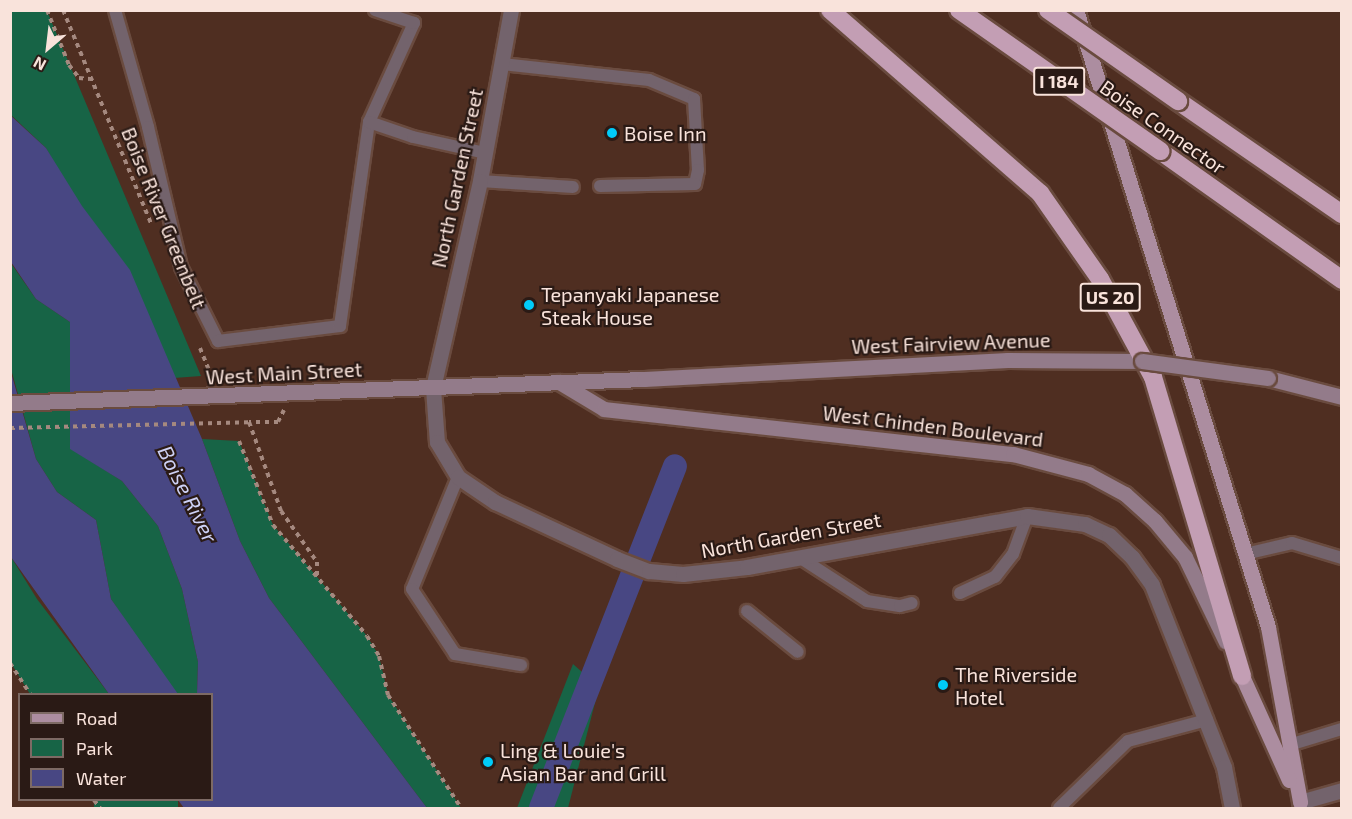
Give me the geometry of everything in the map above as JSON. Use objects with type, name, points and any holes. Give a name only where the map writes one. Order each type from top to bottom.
[{"type":"highway","name":"US 20","points":[[830,10],[1040,193],[1100,279],[1153,377],[1242,676]]},
{"type":"highway","name":"Boise Connector","points":[[959,10],[1341,280]]},
{"type":"highway","name":"Boise Connector","points":[[1048,10],[1341,214]]},
{"type":"main road","name":"US 20","points":[[1076,10],[1268,627],[1300,806]]},
{"type":"main road","name":"West Fairview Avenue","points":[[559,382],[1008,360],[1154,362],[1268,378],[1341,397]]},
{"type":"main road","name":"West Chinden Boulevard","points":[[559,382],[604,409],[1013,454],[1088,474],[1125,494],[1155,521],[1185,557],[1242,676],[1300,806]]},
{"type":"main road","name":"West Main Street","points":[[10,403],[202,398],[559,382]]},
{"type":"street","name":"North Garden Street","points":[[512,10],[480,181],[433,388],[436,442],[458,477],[495,502],[617,559],[649,571],[729,570],[1027,516],[1085,524],[1108,535],[1132,557],[1152,585],[1224,767],[1232,808]]},
{"type":"street","points":[[1300,806],[1341,790]]},
{"type":"lane","points":[[115,10],[148,127],[181,267],[218,341],[340,326],[369,122],[414,22],[375,10]]},
{"type":"lane","points":[[502,64],[649,80],[694,99],[698,170],[695,184],[600,186]]},
{"type":"lane","points":[[369,122],[485,153]]},
{"type":"lane","points":[[480,181],[573,187]]},
{"type":"lane","points":[[458,477],[412,590],[455,654],[520,666]]},
{"type":"lane","points":[[960,593],[995,577],[1013,554],[1027,516]]},
{"type":"lane","points":[[1245,554],[1292,543],[1341,558]]},
{"type":"lane","points":[[800,557],[867,601],[900,606],[912,603]]},
{"type":"lane","points":[[747,611],[798,652]]},
{"type":"lane","points":[[1059,808],[1128,741],[1207,720]]},
{"type":"lane","points":[[1289,745],[1341,729]]},
{"type":"path","points":[[47,10],[69,65],[79,78],[90,79]]},
{"type":"path","name":"Boise River Greenbelt","points":[[63,10],[155,233]]},
{"type":"path","name":"Boise River Greenbelt","points":[[196,338],[209,370]]},
{"type":"path","points":[[10,428],[278,422],[293,394]]},
{"type":"path","points":[[249,422],[281,511],[317,562],[317,577]]},
{"type":"path","points":[[238,441],[273,525],[374,647],[388,695],[461,808]]},
{"type":"path","points":[[10,663],[29,693]]},
{"type":"green space","points":[[10,11],[47,11],[201,376],[174,378],[46,148],[11,115]]},
{"type":"green space","points":[[10,262],[36,299],[70,322],[70,448],[122,481],[158,526],[182,589],[198,662],[197,693],[174,693],[111,599],[96,520],[57,492],[36,459],[11,369]]},
{"type":"green space","points":[[202,439],[239,441],[273,525],[367,636],[379,656],[388,695],[461,808],[427,808],[269,598],[240,541]]},
{"type":"green space","points":[[11,557],[37,599],[108,693],[29,693],[11,663]]},
{"type":"green space","points":[[573,664],[599,687],[568,808],[517,808]]},
{"type":"green space","points":[[94,801],[178,801],[178,808],[94,808]]},
{"type":"water","name":"Boise River","points":[[10,115],[46,148],[82,206],[130,270],[202,439],[240,541],[269,598],[427,808],[184,808],[179,801],[213,801],[213,693],[197,693],[198,662],[182,589],[158,526],[122,481],[70,449],[70,322],[36,299],[11,262]]},
{"type":"water","points":[[10,369],[36,459],[57,492],[96,520],[111,599],[177,693],[108,693],[11,557]]},
{"type":"waterway","points":[[541,808],[675,466]]},
{"type":"place","name":"Boise Inn","points":[[612,133]]},
{"type":"place","name":"Tepanyaki Japanese Steak House","points":[[529,305]]},
{"type":"place","name":"The Riverside Hotel","points":[[943,685]]},
{"type":"place","name":"Ling & Louie's Asian Bar and Grill","points":[[488,762]]}]
